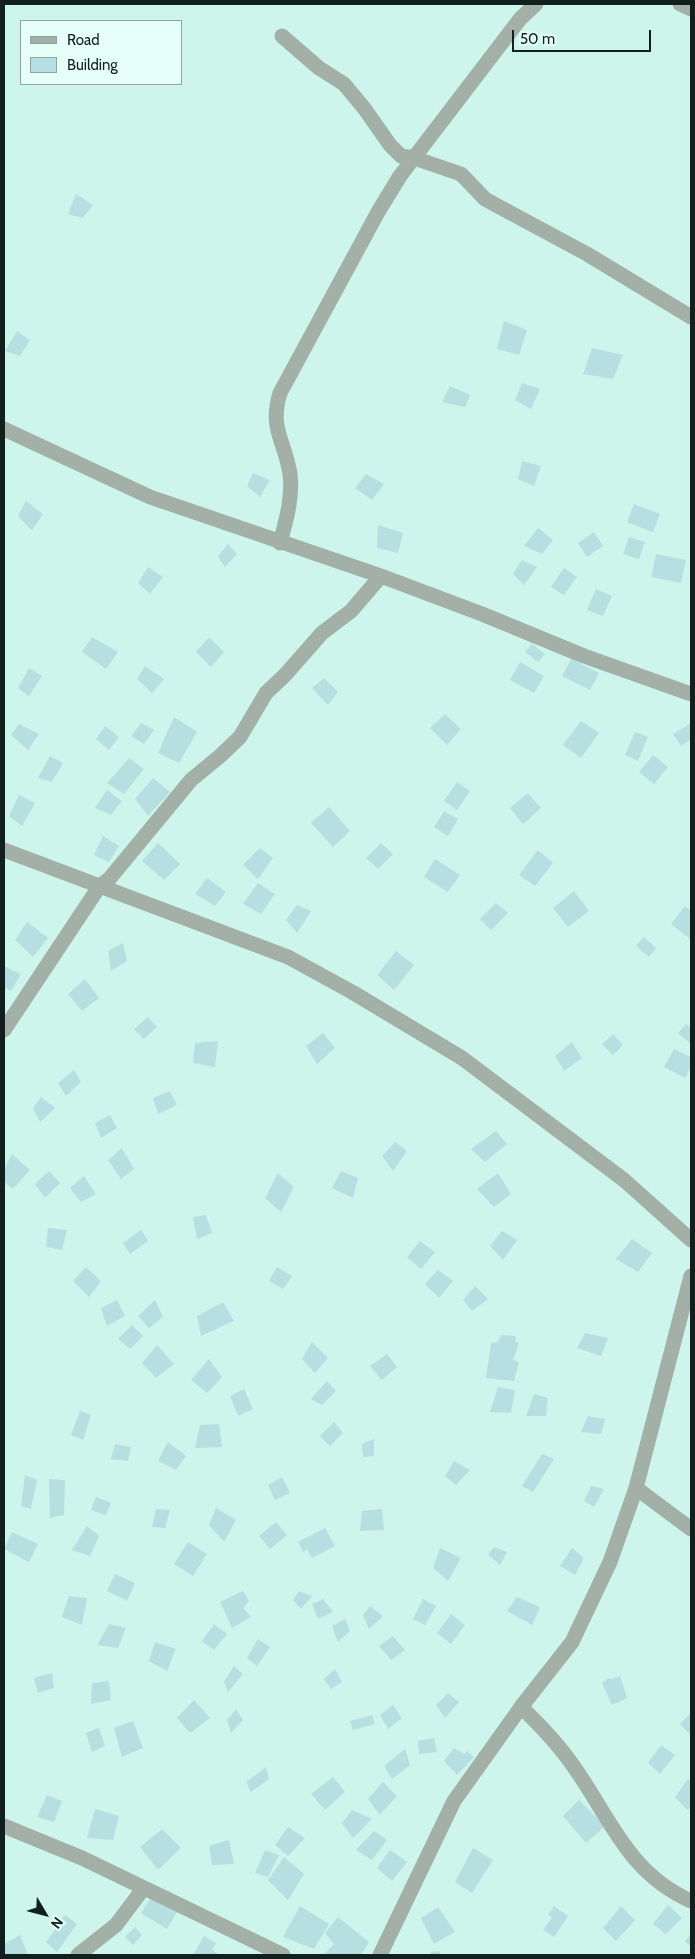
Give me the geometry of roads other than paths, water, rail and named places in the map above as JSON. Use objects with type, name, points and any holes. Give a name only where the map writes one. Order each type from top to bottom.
[{"type":"street","points":[[280,543],[291,493],[290,475],[275,421],[275,409],[280,392],[378,212],[414,158],[520,19],[536,4]]},
{"type":"street","points":[[680,4],[691,9]]},
{"type":"street","points":[[282,36],[319,68],[344,84],[401,156],[414,158],[461,174],[485,199],[586,254],[691,317]]},
{"type":"street","points":[[4,428],[150,497],[381,576],[482,614],[584,656],[691,694]]},
{"type":"street","points":[[4,1030],[99,887],[110,878],[191,780],[220,756],[240,736],[266,693],[322,634],[351,611],[381,576]]},
{"type":"street","points":[[4,850],[288,957],[352,992],[462,1058],[624,1180],[691,1240]]},
{"type":"street","points":[[380,1955],[454,1801],[521,1706],[572,1642],[610,1562],[636,1488],[691,1276]]},
{"type":"street","points":[[636,1488],[691,1529]]},
{"type":"street","points":[[521,1706],[542,1726],[574,1768],[626,1851],[666,1886],[691,1901]]},
{"type":"street","points":[[4,1826],[82,1858],[283,1955]]},
{"type":"street","points":[[78,1955],[116,1925],[143,1889]]}]
